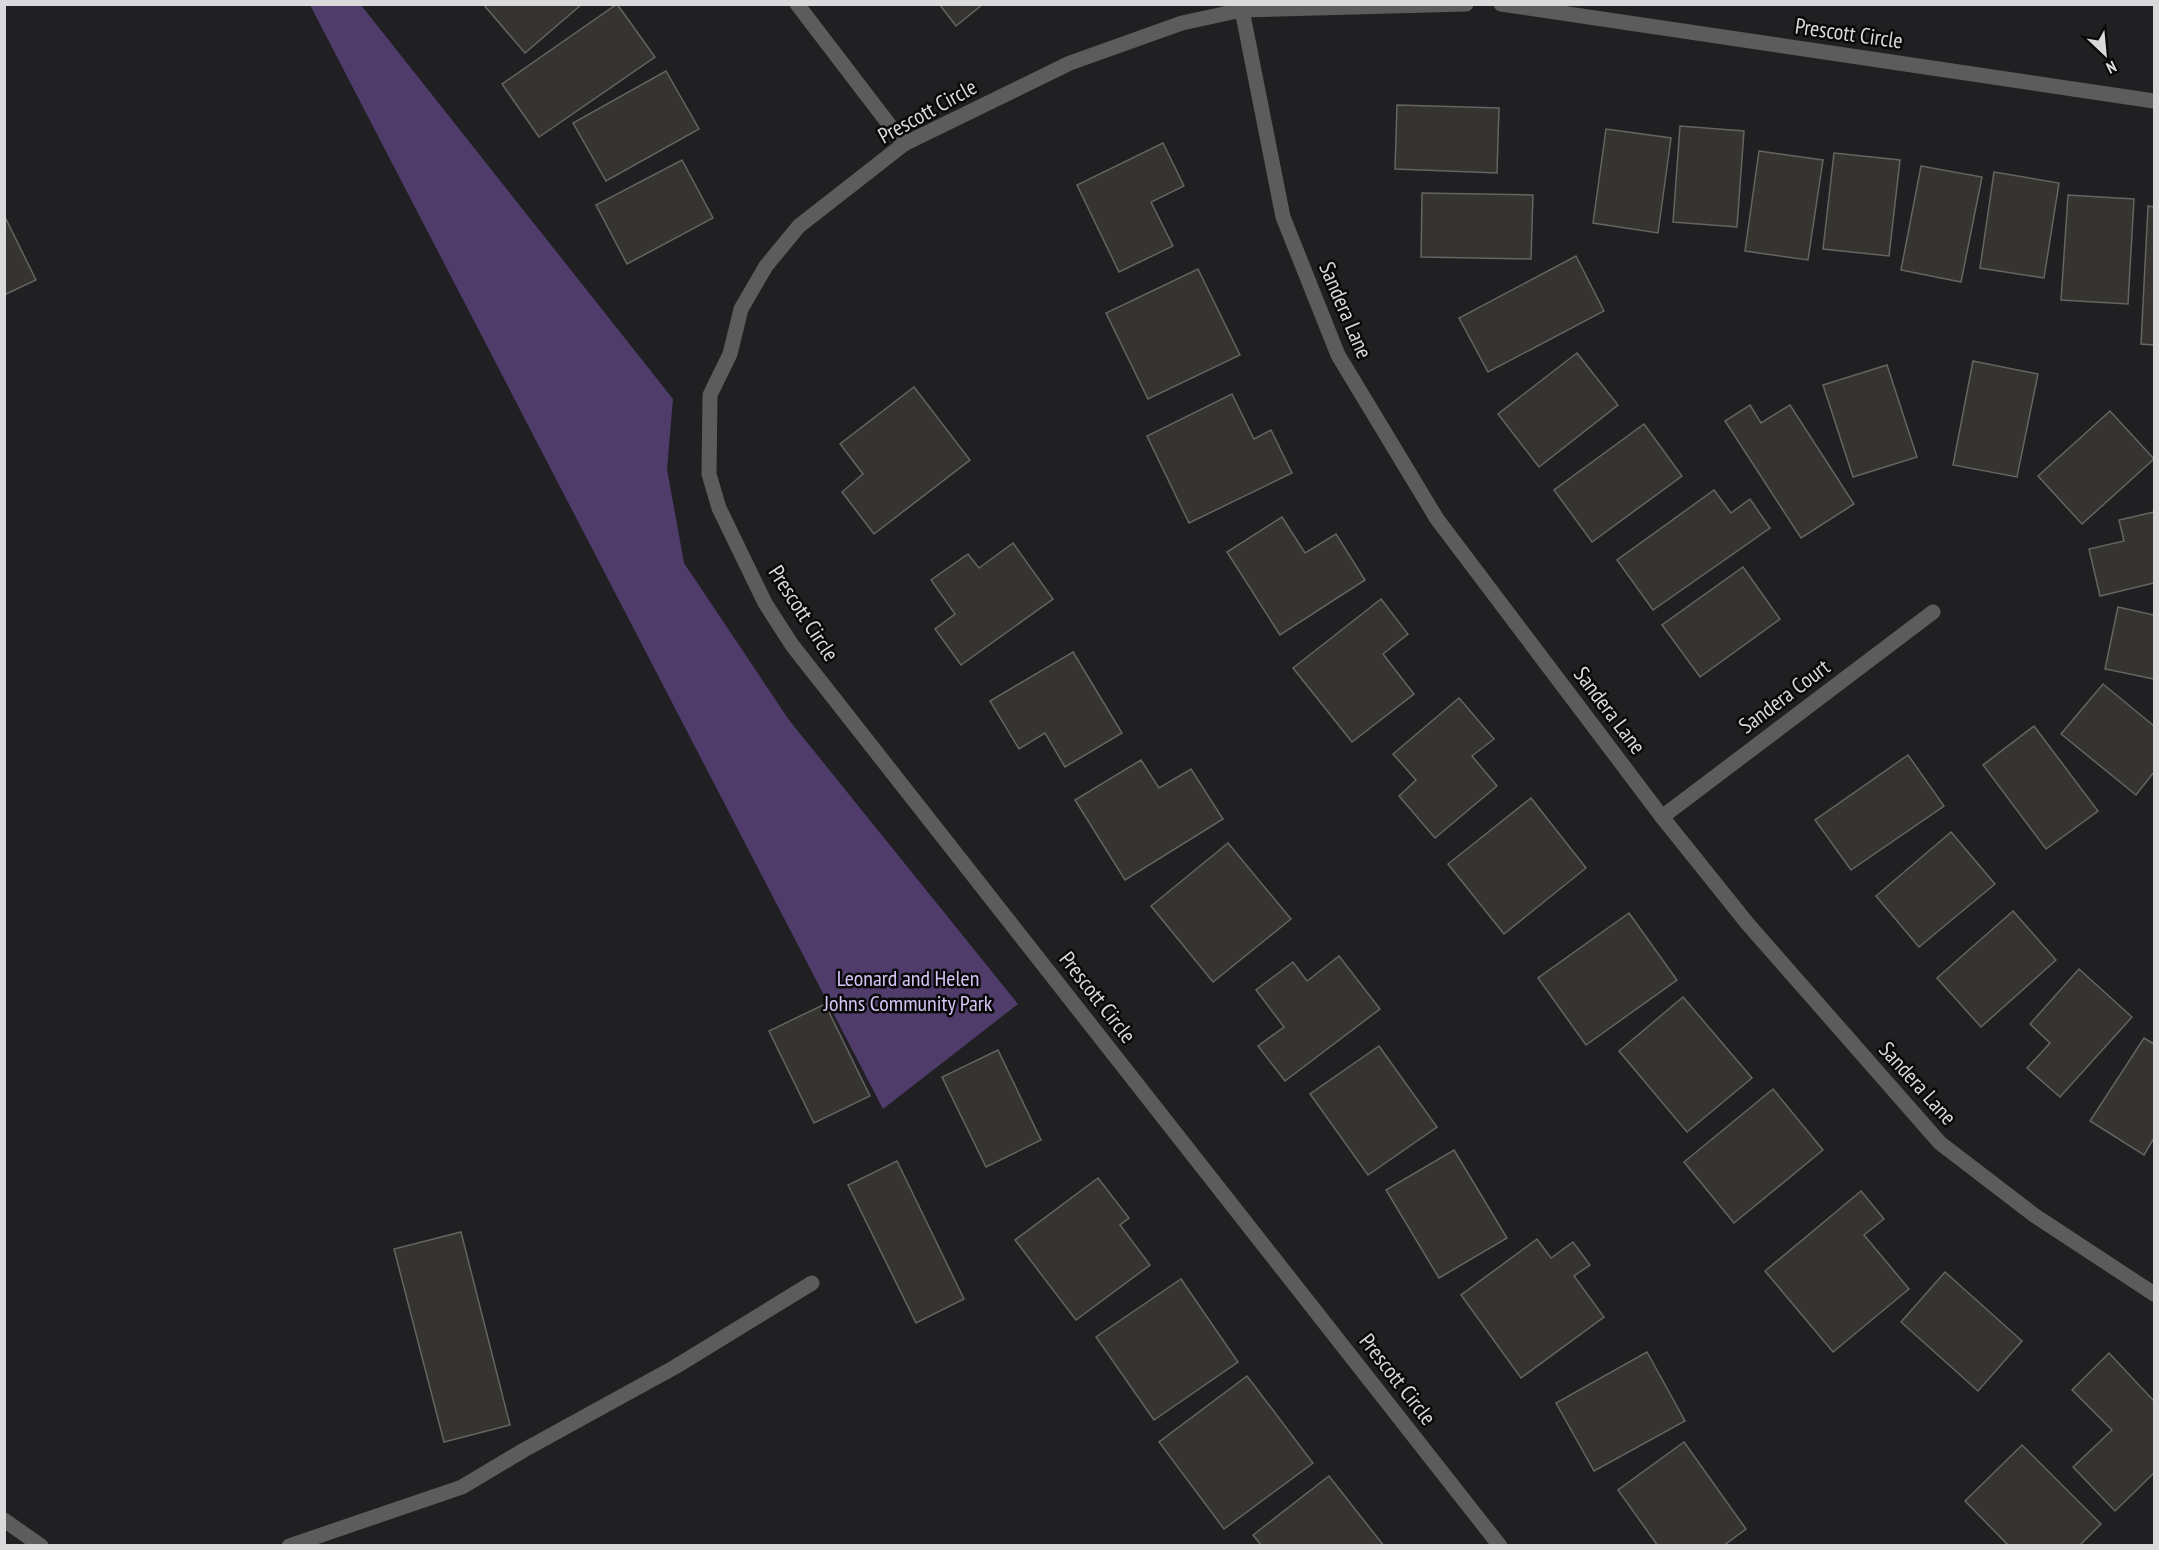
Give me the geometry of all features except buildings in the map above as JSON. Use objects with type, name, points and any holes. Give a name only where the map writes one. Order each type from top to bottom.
[{"type":"street","points":[[797,4],[904,144]]},
{"type":"street","name":"Prescott Circle","points":[[1466,4],[1242,10],[1182,23],[1070,63],[904,144],[799,225],[766,266],[741,309],[730,354],[710,395],[709,474],[719,508],[765,603],[792,645],[1500,1545]]},
{"type":"street","name":"Prescott Circle","points":[[1501,4],[2154,101]]},
{"type":"street","name":"Sandera Lane","points":[[1242,10],[1283,217],[1338,356],[1437,519],[1662,817],[1747,923],[1940,1143],[2034,1215],[2154,1294]]},
{"type":"street","name":"Sandera Court","points":[[1662,817],[1933,612]]},
{"type":"street","points":[[288,1545],[462,1487],[524,1450],[675,1367],[812,1283]]},
{"type":"street","points":[[4,1520],[41,1545]]},
{"type":"green space","name":"Leonard and Helen Johns Community Park","points":[[310,5],[361,5],[673,399],[667,469],[684,563],[789,720],[1018,1004],[883,1109]]}]
